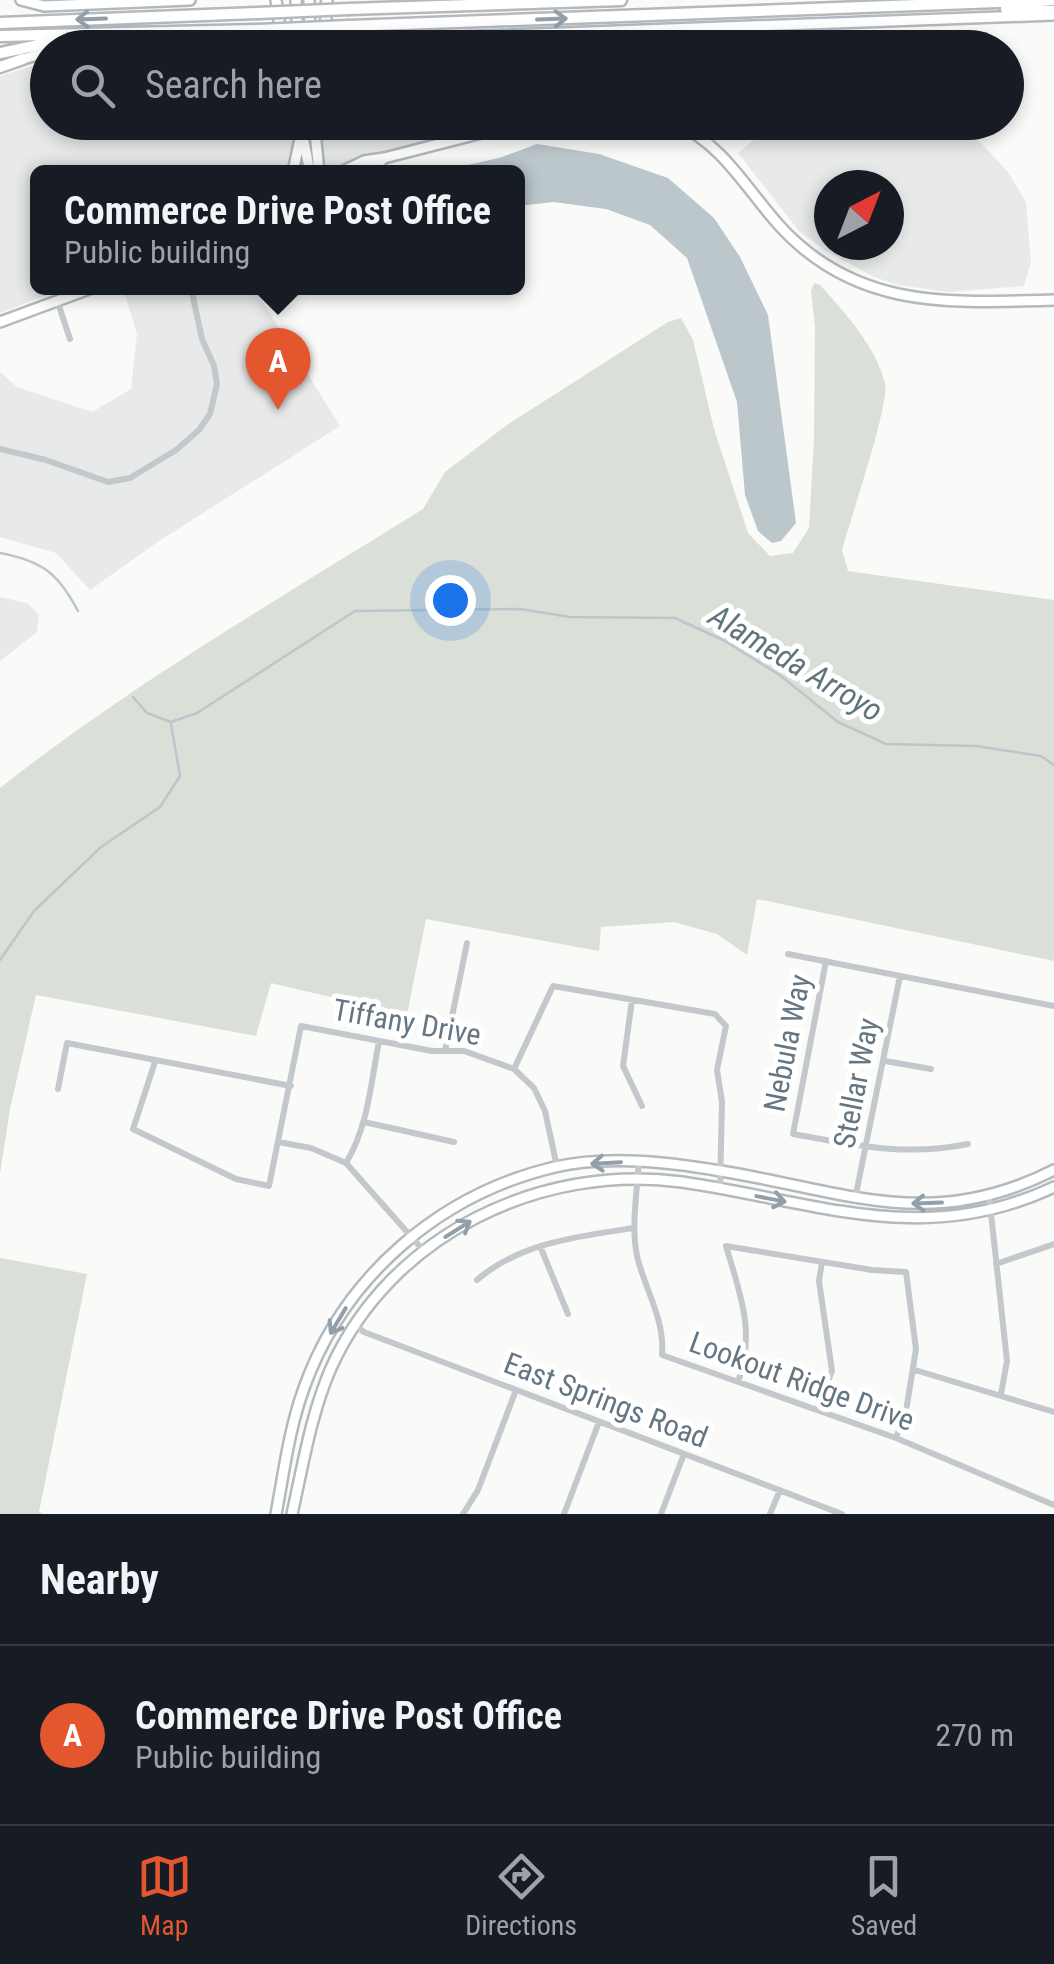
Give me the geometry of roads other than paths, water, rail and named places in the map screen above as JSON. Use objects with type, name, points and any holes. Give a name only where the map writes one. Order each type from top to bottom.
[{"type":"highway","points":[[0,24],[621,0]]},
{"type":"highway","points":[[259,30],[1052,0]]},
{"type":"highway","points":[[975,5],[1054,13]]},
{"type":"highway","points":[[0,15],[26,22]]},
{"type":"highway","points":[[0,36],[30,35]]},
{"type":"highway","points":[[0,52],[30,47]]},
{"type":"highway","points":[[0,66],[23,59]]},
{"type":"main road","points":[[21,0],[44,6],[190,0]]},
{"type":"main road","points":[[276,0],[279,30]]},
{"type":"main road","points":[[296,0],[297,30]]},
{"type":"main road","points":[[309,0],[310,30]]},
{"type":"main road","points":[[327,0],[327,24],[332,30]]},
{"type":"main road","points":[[707,30],[1054,13]]},
{"type":"main road","points":[[23,59],[30,57]]},
{"type":"main road","points":[[294,165],[298,140]]},
{"type":"main road","points":[[303,140],[308,165]]},
{"type":"main road","points":[[316,140],[318,165]]},
{"type":"main road","points":[[354,165],[454,140]]},
{"type":"main road","points":[[704,140],[728,160],[792,238],[838,271],[866,284],[894,294],[946,303],[1054,300]]},
{"type":"main road","points":[[374,165],[384,158]]},
{"type":"main road","points":[[0,322],[72,295]]},
{"type":"main road","points":[[276,1514],[292,1428],[322,1347],[346,1307],[410,1236],[484,1189],[557,1166],[639,1161],[722,1171],[855,1199],[942,1203],[990,1195],[1054,1170]]},
{"type":"main road","points":[[292,1514],[318,1405],[332,1367],[356,1326],[394,1278],[424,1250],[470,1221],[526,1194],[590,1181],[638,1178],[854,1215],[906,1220],[941,1219],[1054,1188]]},
{"type":"main road","points":[[284,1474],[300,1477]]},
{"type":"street","points":[[0,449],[108,482],[130,478],[176,450],[210,414],[217,384],[193,295]]},
{"type":"street","points":[[57,300],[70,339]]},
{"type":"street","points":[[445,1050],[466,943]]},
{"type":"street","points":[[788,954],[1054,1006]]},
{"type":"street","name":"Nebula Way","points":[[826,961],[792,1134],[866,1147]]},
{"type":"street","name":"Stellar Way","points":[[855,1199],[900,976]]},
{"type":"street","points":[[514,1069],[553,986],[716,1014],[726,1026],[717,1070],[722,1102],[720,1190]]},
{"type":"street","points":[[632,1000],[622,1066],[642,1106]]},
{"type":"street","name":"Tiffany Drive","points":[[290,1086],[301,1026],[379,1041],[464,1050],[514,1069],[534,1088],[545,1111],[557,1166]]},
{"type":"street","points":[[346,1164],[364,1122],[379,1041]]},
{"type":"street","points":[[58,1089],[67,1043],[290,1086],[269,1186],[236,1179],[133,1129],[155,1062]]},
{"type":"street","points":[[885,1061],[931,1069]]},
{"type":"street","points":[[364,1122],[454,1142]]},
{"type":"street","points":[[278,1142],[311,1148],[346,1164],[424,1250]]},
{"type":"street","points":[[866,1147],[900,1152],[936,1151],[968,1144]]},
{"type":"street","name":"Lookout Ridge Drive","points":[[639,1161],[634,1228],[638,1256],[664,1333],[662,1354],[896,1438],[1054,1504]]},
{"type":"street","points":[[990,1195],[1008,1361],[1000,1394]]},
{"type":"street","points":[[477,1280],[495,1264],[540,1246],[634,1228]]},
{"type":"street","points":[[996,1264],[1054,1244]]},
{"type":"street","points":[[540,1246],[568,1314]]},
{"type":"street","points":[[738,1382],[748,1356],[746,1320],[726,1246],[906,1272],[915,1370],[896,1438]]},
{"type":"street","points":[[817,1410],[832,1371],[819,1282],[822,1262]]},
{"type":"street","name":"East Springs Road","points":[[356,1326],[842,1514]]},
{"type":"street","points":[[915,1370],[1054,1412]]},
{"type":"street","points":[[463,1514],[478,1490],[516,1390]]},
{"type":"street","points":[[564,1514],[600,1422]]},
{"type":"street","points":[[661,1514],[684,1454]]},
{"type":"street","points":[[770,1514],[780,1490]]},
{"type":"waterway","name":"Alameda Arroyo","points":[[0,553],[27,560],[47,571],[78,611]]},
{"type":"waterway","name":"Alameda Arroyo","points":[[133,697],[147,713],[171,722],[197,713],[355,611],[520,609],[570,617],[675,618],[725,641],[781,676],[838,722],[886,744],[976,746],[1041,756],[1054,765]]},
{"type":"waterway","points":[[0,960],[34,911],[101,847],[160,807],[180,776],[171,724]]},
{"type":"place","name":"Commerce Drive Post Office","points":[[278,410]]}]
